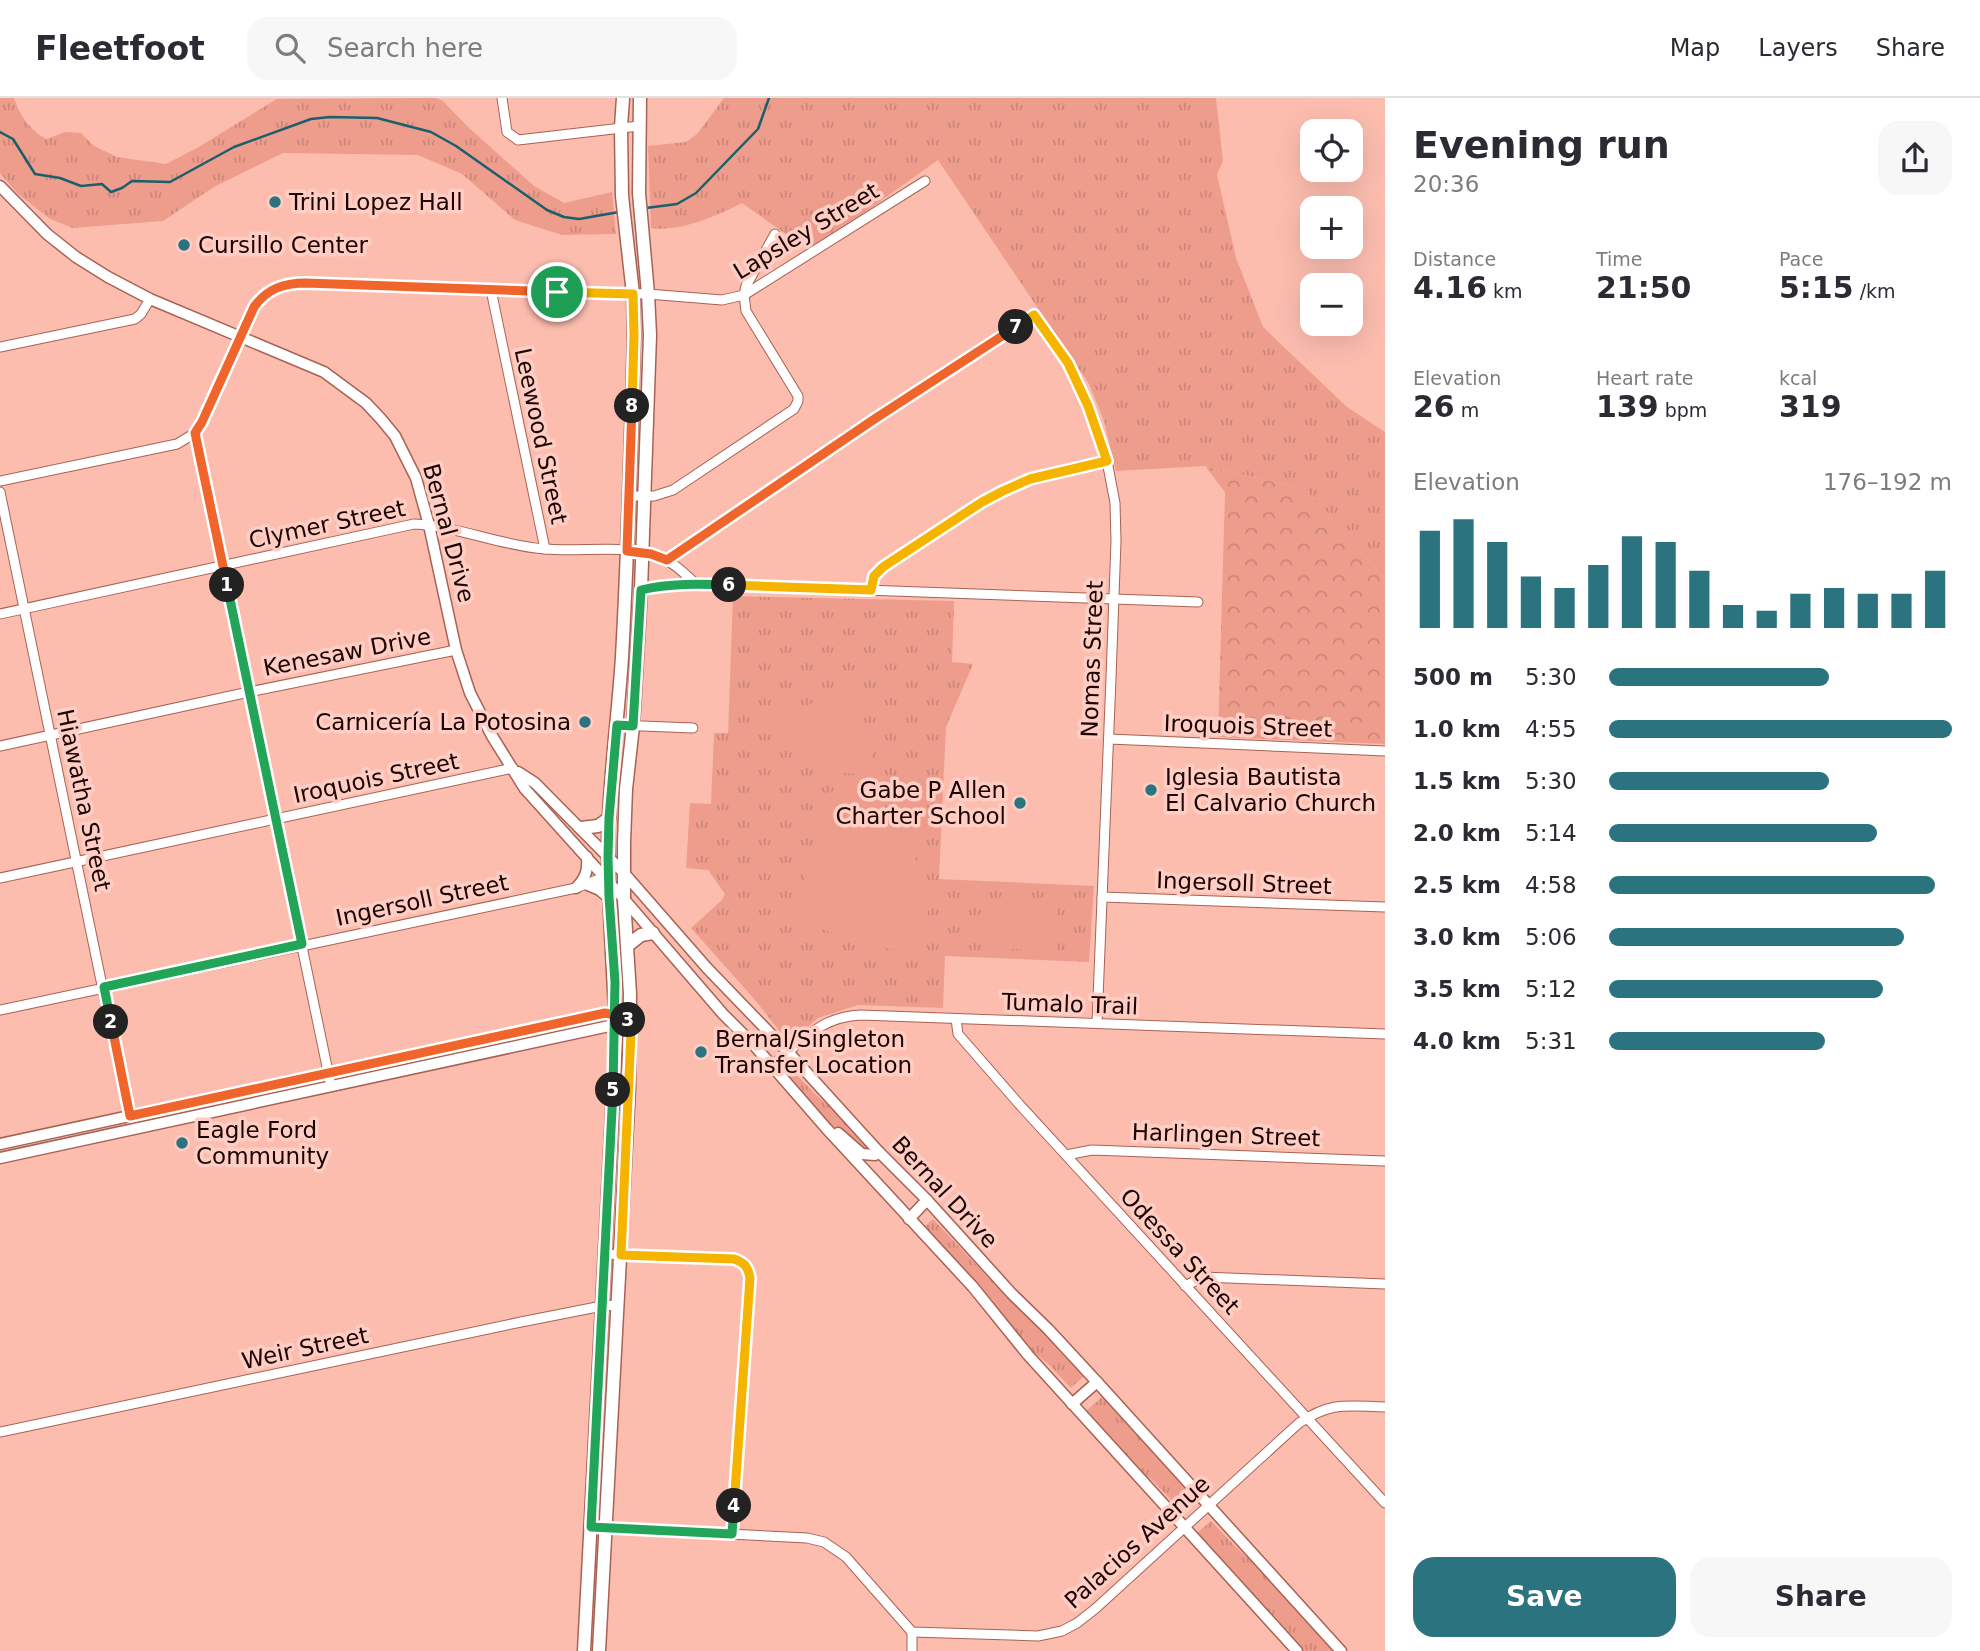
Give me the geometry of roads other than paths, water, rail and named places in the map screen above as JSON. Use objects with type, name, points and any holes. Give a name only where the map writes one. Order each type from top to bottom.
[{"type":"main road","points":[[584,1651],[615,1020],[615,982],[607,879],[627,551],[634,335],[633,294],[621,196],[623,98]]},
{"type":"main road","points":[[599,1651],[631,1021],[624,899],[626,789],[633,726],[641,590],[650,335],[639,192],[640,98]]},
{"type":"main road","points":[[581,828],[598,826],[609,818]]},
{"type":"main road","points":[[582,886],[600,889],[609,897]]},
{"type":"main road","points":[[628,946],[641,935],[653,933]]},
{"type":"main road","points":[[587,1594],[602,1595]]},
{"type":"street","points":[[502,98],[507,132],[518,139],[639,126]]},
{"type":"street","name":"Lapsley Street","points":[[195,433],[254,307],[262,296],[271,290],[294,283],[633,294],[722,300],[744,295],[925,181]]},
{"type":"street","name":"Bernal Drive","points":[[0,186],[47,234],[108,277],[150,299],[324,372],[366,403],[395,436],[416,478],[456,650],[470,693],[492,736],[526,789],[723,1014],[973,1287],[1028,1356],[1297,1651]]},
{"type":"street","points":[[629,496],[663,494],[673,490],[794,409],[798,396],[746,311],[744,295],[751,274],[775,234]]},
{"type":"street","name":"Leewood Street","points":[[491,290],[545,549]]},
{"type":"street","points":[[0,347],[135,319],[150,299]]},
{"type":"street","name":"Nomas Street","points":[[667,560],[1034,315],[1068,363],[1088,406],[1107,461],[1115,503],[1116,541],[1097,1023]]},
{"type":"street","points":[[0,481],[177,444],[195,433],[331,1086]]},
{"type":"street","points":[[871,590],[874,576],[883,567],[982,502],[1030,479],[1107,461]]},
{"type":"street","name":"Hiawatha Street","points":[[0,492],[130,1116]]},
{"type":"street","name":"Clymer Street","points":[[0,614],[414,524],[545,549],[642,552],[667,560],[696,584]]},
{"type":"street","points":[[641,590],[658,586],[696,584],[1198,602]]},
{"type":"street","name":"Kenesaw Drive","points":[[0,746],[456,650]]},
{"type":"street","points":[[617,725],[693,728]]},
{"type":"street","name":"Iroquois Street","points":[[1109,739],[1385,751]]},
{"type":"street","name":"Bernal Drive","points":[[513,768],[534,783],[624,873],[707,968],[879,1152],[928,1200],[1012,1294],[1048,1329],[1341,1651]]},
{"type":"street","name":"Iroquois Street","points":[[0,878],[513,768]]},
{"type":"street","points":[[582,886],[587,873],[587,857]]},
{"type":"street","name":"Ingersoll Street","points":[[0,1010],[607,879]]},
{"type":"street","name":"Ingersoll Street","points":[[1102,897],[1385,907]]},
{"type":"street","points":[[0,1143],[605,1013],[615,1020]]},
{"type":"street","name":"Tumalo Trail","points":[[771,1066],[825,1022],[848,1016],[1385,1034]]},
{"type":"street","name":"Odessa Street","points":[[956,1019],[958,1034],[1066,1156],[1385,1503]]},
{"type":"street","points":[[0,1158],[198,1116],[615,1020],[631,1021]]},
{"type":"street","points":[[195,1102],[198,1116]]},
{"type":"street","points":[[168,1108],[170,1122]]},
{"type":"street","points":[[826,1128],[840,1134],[862,1154],[874,1155],[879,1152]]},
{"type":"street","points":[[20,1139],[23,1153]]},
{"type":"street","name":"Harlingen Street","points":[[1066,1156],[1092,1150],[1385,1161]]},
{"type":"street","points":[[909,1219],[928,1200]]},
{"type":"street","points":[[605,1254],[734,1259],[746,1264],[750,1278],[732,1534]]},
{"type":"street","points":[[1185,1286],[1203,1277],[1385,1284]]},
{"type":"street","name":"Weir Street","points":[[0,1432],[602,1306],[618,1305]]},
{"type":"street","points":[[1072,1404],[1097,1382]]},
{"type":"street","name":"Palacios Avenue","points":[[912,1632],[1026,1637],[1062,1631],[1095,1609],[1298,1423],[1337,1405],[1385,1407]]},
{"type":"street","points":[[591,1527],[807,1538],[824,1542],[846,1557],[912,1632],[912,1651]]},
{"type":"waterway","points":[[646,208],[677,204],[696,193],[758,129],[769,98]]},
{"type":"waterway","points":[[0,132],[13,139],[35,174],[60,178],[81,186],[102,184],[111,192],[132,181],[170,182],[234,147],[311,119],[377,118],[431,132],[456,146],[547,210],[564,217],[579,219],[619,212]]},
{"type":"place","name":"Trini Lopez Hall","points":[[275,202]]},
{"type":"place","name":"Cursillo Center","points":[[184,245]]},
{"type":"place","name":"Carnicería La Potosina","points":[[585,722]]},
{"type":"place","name":"Iglesia Bautista El Calvario Church","points":[[1151,790]]},
{"type":"place","name":"Gabe P Allen Charter School","points":[[1020,803]]},
{"type":"place","name":"Bernal/Singleton Transfer Location","points":[[701,1052]]},
{"type":"place","name":"Eagle Ford Community","points":[[182,1143]]}]
